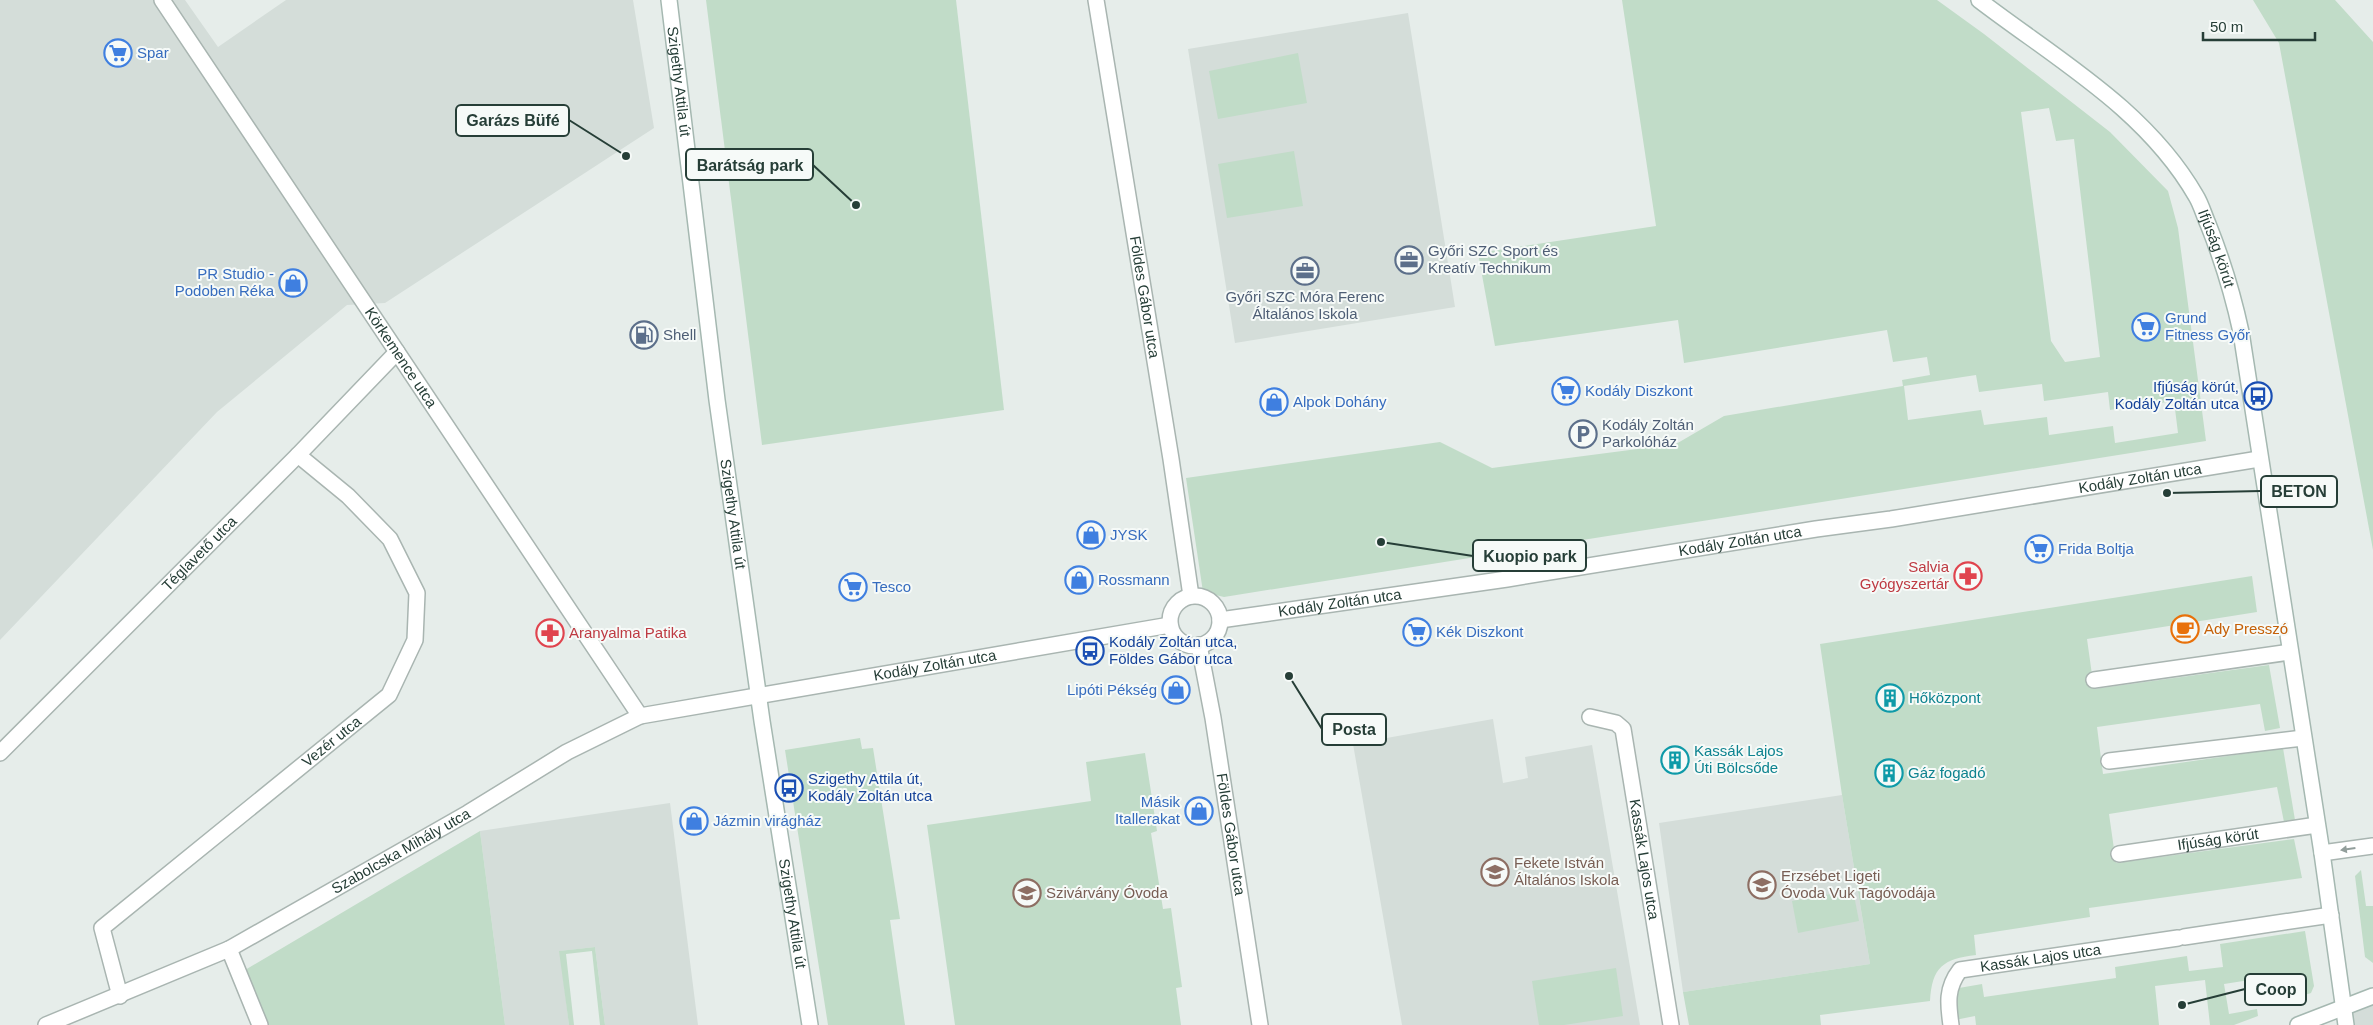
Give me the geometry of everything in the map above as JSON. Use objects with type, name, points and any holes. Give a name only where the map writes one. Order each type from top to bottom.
[{"type":"street","name":"Körkemence utca","points":[[162,0],[640,716]]},
{"type":"street","name":"Szigethy Attila út","points":[[669,0],[717,400],[759,695],[810,1025]]},
{"type":"street","name":"Földes Gábor utca","points":[[1096,0],[1191,596]]},
{"type":"street","name":"Ifjúság körút","points":[[1979,0],[2080,74],[2137,120],[2169,158],[2197,196],[2223,260],[2236,310],[2260,459],[2322,853],[2346,1025]]},
{"type":"street","name":"Téglavető utca","points":[[0,753],[397,352]]},
{"type":"street","name":"Vezér utca","points":[[120,996],[102,928],[389,695],[415,640],[417,593],[390,539],[348,496],[298,454]]},
{"type":"street","name":"Kodály Zoltán utca","points":[[1220,620],[1331,605],[1816,529],[1891,520],[2260,459]]},
{"type":"street","points":[[1191,596],[1209,600],[1217,610],[1220,620],[1215,634],[1210,640],[1199,645],[1180,641],[1170,625],[1174,607],[1183,599],[1191,596]]},
{"type":"street","name":"Kodály Zoltán utca","points":[[759,695],[1170,625]]},
{"type":"street","name":"Földes Gábor utca","points":[[1199,645],[1213,718],[1260,1025]]},
{"type":"street","points":[[2094,680],[2290,652]]},
{"type":"street","name":"Szabolcska Mihály utca","points":[[46,1025],[120,996],[229,949],[468,813],[567,752],[640,716],[759,695]]},
{"type":"street","name":"Kassák Lajos utca","points":[[1590,717],[1616,723],[1623,729],[1671,1025]]},
{"type":"street","points":[[2110,762],[2303,738]]},
{"type":"street","name":"Ifjúság körút","points":[[2119,854],[2317,825]]},
{"type":"street","points":[[2322,853],[2373,846]]},
{"type":"street","name":"Kassák Lajos utca","points":[[1951,1025],[1947,1001],[1950,988],[1960,970],[2331,915]]},
{"type":"street","points":[[229,949],[260,1025]]},
{"type":"street","points":[[2298,1025],[2373,996]]},
{"type":"shaded area","points":[[0,0],[185,0],[218,47],[286,0],[633,0],[654,128],[385,303],[347,305],[217,412],[0,640]]},
{"type":"shaded area","points":[[1408,13],[1455,307],[1235,343],[1188,49]]},
{"type":"shaded area","name":"Fekete István Általános Iskola","points":[[1493,719],[1503,783],[1528,778],[1525,757],[1592,745],[1640,1025],[1402,1025],[1353,744]]},
{"type":"shaded area","name":"Erzsébet Ligeti Óvoda Vuk Tagóvodája","points":[[1842,795],[1870,964],[1683,992],[1659,823]]},
{"type":"shaded area","points":[[670,803],[698,1025],[605,1025],[595,947],[560,951],[569,1025],[505,1025],[480,831]]},
{"type":"shaded area","points":[[2373,996],[2373,1025],[2346,1025],[2343,1008]]},
{"type":"green space","points":[[706,0],[956,0],[1004,410],[762,445]]},
{"type":"green space","points":[[1622,0],[1937,0],[2110,132],[2168,191],[2178,228],[2206,441],[1224,597],[1203,592],[1186,478],[1440,442],[1492,468],[1676,444],[1724,416],[1903,386],[1902,380],[1930,375],[1927,357],[1893,362],[1887,330],[1684,363],[1678,320],[1495,346],[1478,253],[1656,226]],"holes":[[[2049,108],[2056,141],[2074,139],[2100,357],[2065,362],[2051,341],[2021,112]],[[1976,375],[1979,392],[2042,384],[2044,401],[2108,392],[2110,410],[2174,401],[2178,433],[2115,443],[2113,426],[2049,435],[2047,417],[1984,425],[1981,410],[1908,420],[1904,386]]]},
{"type":"green space","points":[[2253,0],[2335,0],[2373,42],[2373,550],[2279,43]]},
{"type":"green space","points":[[1298,53],[1307,103],[1218,119],[1209,71]]},
{"type":"green space","points":[[1294,151],[1303,206],[1227,218],[1218,164]]},
{"type":"green space","points":[[2252,576],[2257,612],[2087,639],[2094,689],[2269,665],[2280,728],[2265,731],[2260,704],[2097,727],[2103,774],[2283,748],[2295,820],[2284,822],[2277,787],[2109,814],[2116,863],[2294,839],[2302,878],[2089,908],[2090,917],[1974,935],[1976,955],[1955,959],[1941,967],[1933,980],[1930,1001],[1820,1015],[1821,1025],[1689,1025],[1683,992],[1870,964],[1842,795],[1820,644]]},
{"type":"green space","points":[[860,738],[862,749],[873,748],[900,919],[890,920],[905,1025],[828,1025],[785,750]]},
{"type":"green space","points":[[1145,753],[1157,831],[1151,833],[1163,909],[1171,908],[1182,987],[1176,988],[1181,1025],[955,1025],[927,825],[1091,801],[1086,762]]},
{"type":"green space","points":[[480,831],[505,1025],[267,1025],[245,970]]},
{"type":"green space","points":[[2361,870],[2366,906],[2373,906],[2373,963],[2365,957],[2355,876]]},
{"type":"green space","points":[[1853,890],[1859,921],[1798,933],[1792,901]]},
{"type":"green space","points":[[2305,931],[2314,986],[2311,993],[2298,997],[2294,973],[2224,984],[2229,1014],[2257,1009],[2258,1016],[2234,1025],[2210,1025],[2205,980],[2155,986],[2159,1025],[1976,1025],[1975,1016],[1955,1020],[1954,1004],[1959,988],[1982,984],[1984,997],[2116,978],[2115,967],[2187,956],[2189,971],[2223,967],[2220,944]]},
{"type":"green space","points":[[595,947],[605,1025],[600,1025],[592,951],[566,954],[574,1025],[569,1025],[559,951]]},
{"type":"green space","points":[[1616,968],[1623,1016],[1564,1025],[1539,1025],[1532,981]]},
{"type":"place","name":"Spar","points":[[118,53]]},
{"type":"place","name":"Garázs Büfé","points":[[626,156]]},
{"type":"place","name":"Barátság park","points":[[856,205]]},
{"type":"place","name":"Győri SZC Sport és Kreatív Technikum","points":[[1409,260]]},
{"type":"place","name":"Győri SZC Móra Ferenc Általános Iskola","points":[[1305,271]]},
{"type":"place","name":"PR Studio - Podoben Réka","points":[[293,283]]},
{"type":"place","name":"Grund Fitness Győr","points":[[2146,327]]},
{"type":"place","name":"Shell","points":[[644,335]]},
{"type":"place","name":"Kodály Diszkont","points":[[1566,391]]},
{"type":"place","name":"Ifjúság körút, Kodály Zoltán utca","points":[[2258,396]]},
{"type":"place","name":"Alpok Dohány","points":[[1274,402]]},
{"type":"place","name":"Kodály Zoltán Parkolóház","points":[[1583,434]]},
{"type":"place","name":"BETON","points":[[2167,493]]},
{"type":"place","name":"JYSK","points":[[1091,535]]},
{"type":"place","name":"Kuopio park","points":[[1381,542]]},
{"type":"place","name":"Frida Boltja","points":[[2039,549]]},
{"type":"place","name":"Salvia Gyógyszertár","points":[[1968,576]]},
{"type":"place","name":"Rossmann","points":[[1079,580]]},
{"type":"place","name":"Tesco","points":[[853,587]]},
{"type":"place","name":"Ady Presszó","points":[[2185,629]]},
{"type":"place","name":"Kék Diszkont","points":[[1417,632]]},
{"type":"place","name":"Aranyalma Patika","points":[[550,633]]},
{"type":"place","name":"Kodály Zoltán utca, Földes Gábor utca","points":[[1090,651]]},
{"type":"place","name":"Posta","points":[[1289,676]]},
{"type":"place","name":"Lipóti Pékség","points":[[1176,690]]},
{"type":"place","name":"Hőközpont","points":[[1890,698]]},
{"type":"place","name":"Kassák Lajos Úti Bölcsőde","points":[[1675,760]]},
{"type":"place","name":"Gáz fogadó","points":[[1889,773]]},
{"type":"place","name":"Szigethy Attila út, Kodály Zoltán utca","points":[[789,788]]},
{"type":"place","name":"Másik Itallerakat","points":[[1199,811]]},
{"type":"place","name":"Jázmin virágház","points":[[694,821]]},
{"type":"place","name":"Fekete István Általános Iskola","points":[[1495,872]]},
{"type":"place","name":"Erzsébet Ligeti Óvoda Vuk Tagóvodája","points":[[1762,885]]},
{"type":"place","name":"Szivárvány Óvoda","points":[[1027,893]]},
{"type":"place","name":"Coop","points":[[2182,1005]]}]
